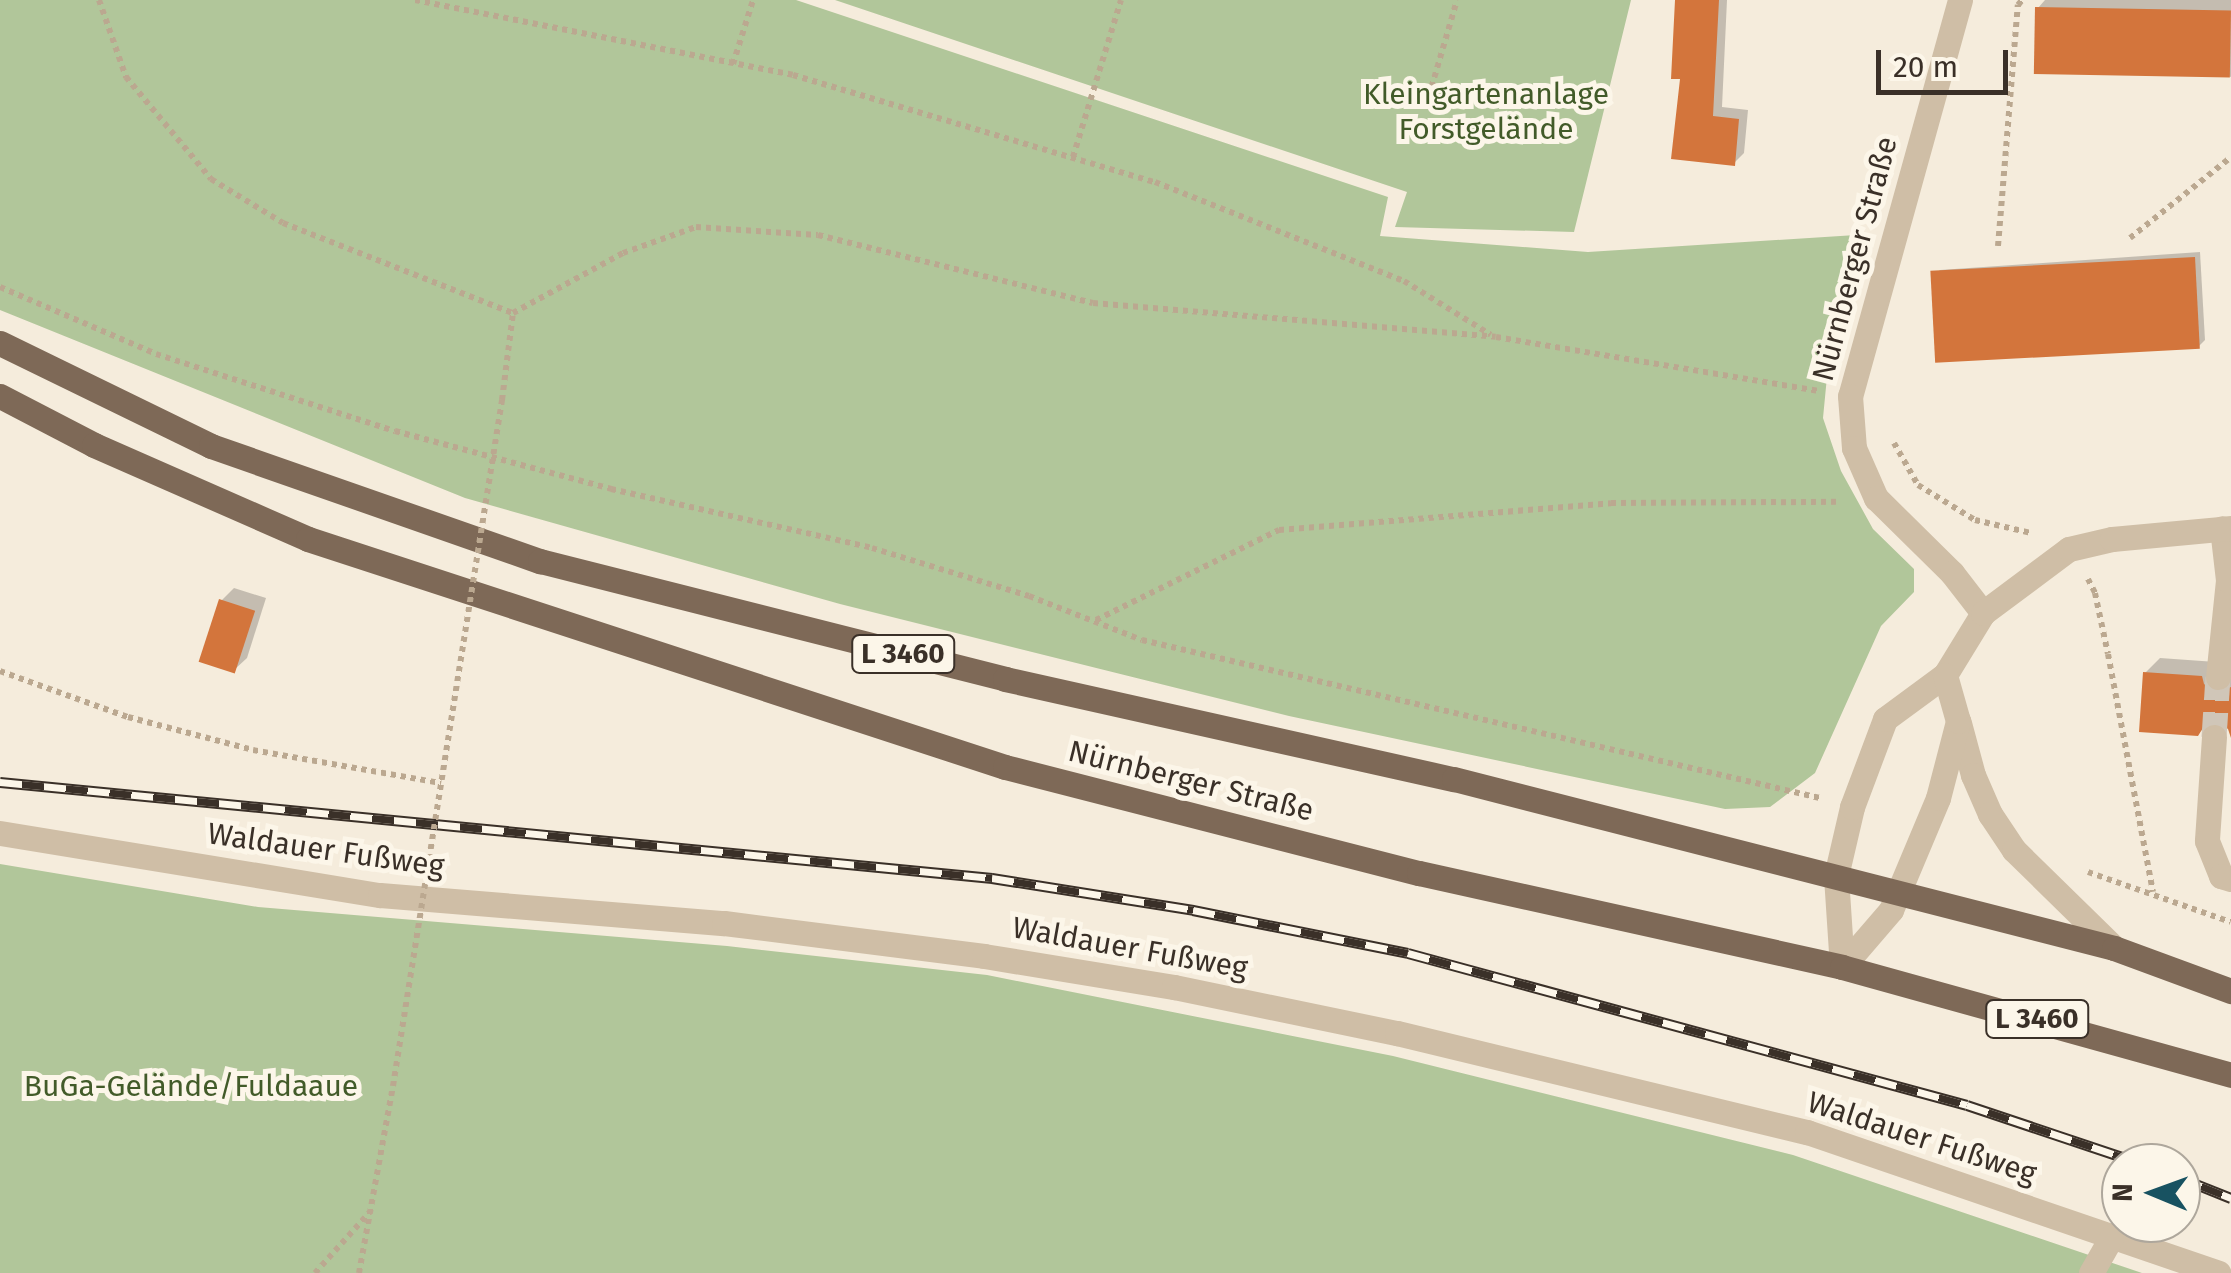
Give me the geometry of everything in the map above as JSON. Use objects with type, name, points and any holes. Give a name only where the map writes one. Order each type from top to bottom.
[{"type":"main road","name":"L 3460","points":[[0,343],[211,446],[540,561],[1005,679],[1454,779],[1836,876]]},
{"type":"main road","name":"Nürnberger Straße","points":[[0,396],[94,445],[308,539],[1004,767],[1419,873],[1842,967]]},
{"type":"main road","points":[[1836,876],[2114,948],[2231,990]]},
{"type":"main road","name":"L 3460","points":[[1842,967],[2231,1075]]},
{"type":"street","name":"Nürnberger Straße","points":[[1960,0],[1850,396],[1854,448],[1876,498],[1952,573],[1983,613]]},
{"type":"street","points":[[1842,967],[1836,876],[1852,806],[1885,719],[1945,675],[1983,613],[2070,549],[2112,539],[2227,528],[2228,580],[2218,677]]},
{"type":"street","points":[[1945,675],[1973,775],[1990,814],[2014,850],[2114,948]]},
{"type":"street","points":[[1842,967],[1892,910],[1938,798],[1958,720]]},
{"type":"street","points":[[2214,737],[2207,842],[2222,876],[2231,880]]},
{"type":"street","name":"Waldauer Fußweg","points":[[0,832],[380,894],[724,923],[984,956],[1174,987],[1397,1032],[1807,1132],[2101,1232]]},
{"type":"street","points":[[2091,1273],[2108,1243]]},
{"type":"street","name":"Waldauer Fußweg","points":[[2132,1243],[2219,1273]]},
{"type":"path","points":[[99,0],[126,77],[211,178],[282,222],[513,313]]},
{"type":"path","points":[[415,0],[793,76],[1156,182],[1404,280],[1496,338]]},
{"type":"path","points":[[733,64],[753,0]]},
{"type":"path","points":[[1073,158],[1121,0]]},
{"type":"path","points":[[1426,106],[1458,0]]},
{"type":"path","points":[[1998,246],[2018,5],[2022,0]]},
{"type":"path","points":[[2130,238],[2231,157]]},
{"type":"path","points":[[513,313],[623,252],[696,228],[818,235],[1094,302],[1496,338],[1850,396]]},
{"type":"path","points":[[0,288],[156,354],[395,431],[611,489],[872,548],[1096,620],[1142,640],[1852,806]]},
{"type":"path","points":[[358,1273],[393,1086],[513,313]]},
{"type":"path","points":[[1096,620],[1279,530],[1611,503],[1876,498]]},
{"type":"path","points":[[3,672],[128,717],[252,750],[441,783]]},
{"type":"path","points":[[2153,892],[2231,922]]},
{"type":"path","points":[[315,1273],[370,1212]]},
{"type":"green space","points":[[0,0],[796,0],[1388,197],[1380,236],[1588,252],[1856,235],[1829,356],[1823,418],[1841,471],[1873,529],[1914,569],[1914,592],[1881,626],[1815,773],[1770,807],[1725,809],[1289,716],[840,604],[465,498],[0,310]]},
{"type":"green space","name":"Kleingartenanlage Forstgelände","points":[[835,0],[1631,0],[1574,232],[1395,227],[1407,192]]},
{"type":"green space","name":"BuGa-Gelände/Fuldaaue","points":[[0,864],[258,907],[727,946],[987,975],[1393,1056],[1793,1155],[2142,1273],[0,1273]]},
{"type":"building","points":[[1675,0],[1719,0],[1713,116],[1739,119],[1735,166],[1671,159],[1680,79],[1671,79]]},
{"type":"building","points":[[2035,7],[2231,10],[2230,77],[2034,74]]},
{"type":"building","points":[[2195,257],[2200,349],[1935,363],[1930,271]]},
{"type":"building","points":[[219,599],[255,611],[235,674],[199,662]]},
{"type":"building","points":[[2143,672],[2202,676],[2204,684],[2215,693],[2231,687],[2231,738],[2228,729],[2216,721],[2206,723],[2198,736],[2139,732]]},
{"type":"tunnel","points":[[2214,737],[2218,677]]},
{"type":"railway","points":[[0,782],[992,878],[1193,910],[1408,953],[1967,1105],[2101,1150]]},
{"type":"railway","points":[[2201,1186],[2231,1198]]}]
